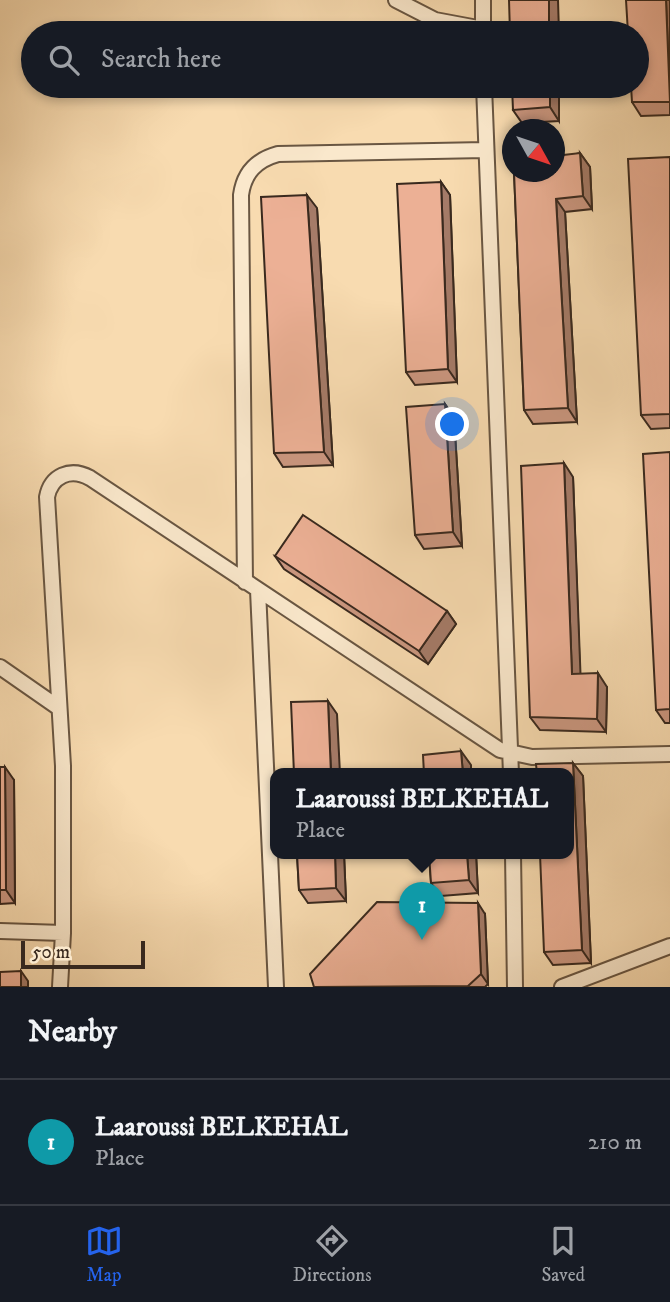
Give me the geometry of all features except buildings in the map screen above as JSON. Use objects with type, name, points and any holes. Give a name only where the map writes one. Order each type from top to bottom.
[{"type":"street","points":[[396,0],[439,21]]},
{"type":"street","points":[[483,0],[483,21]]},
{"type":"street","points":[[484,98],[511,768]]},
{"type":"street","points":[[276,987],[251,586],[241,195],[246,176],[259,161],[278,154],[485,149]]},
{"type":"street","points":[[60,987],[63,933],[63,766],[47,497],[56,479],[69,473],[77,472],[90,478],[491,745],[510,754],[532,757],[670,754]]},
{"type":"street","points":[[0,667],[59,708]]},
{"type":"street","points":[[513,859],[516,987]]},
{"type":"street","points":[[0,931],[63,933]]},
{"type":"street","points":[[562,987],[670,946]]},
{"type":"place","name":"Laaroussi BELKEHAL","points":[[422,940]]}]
